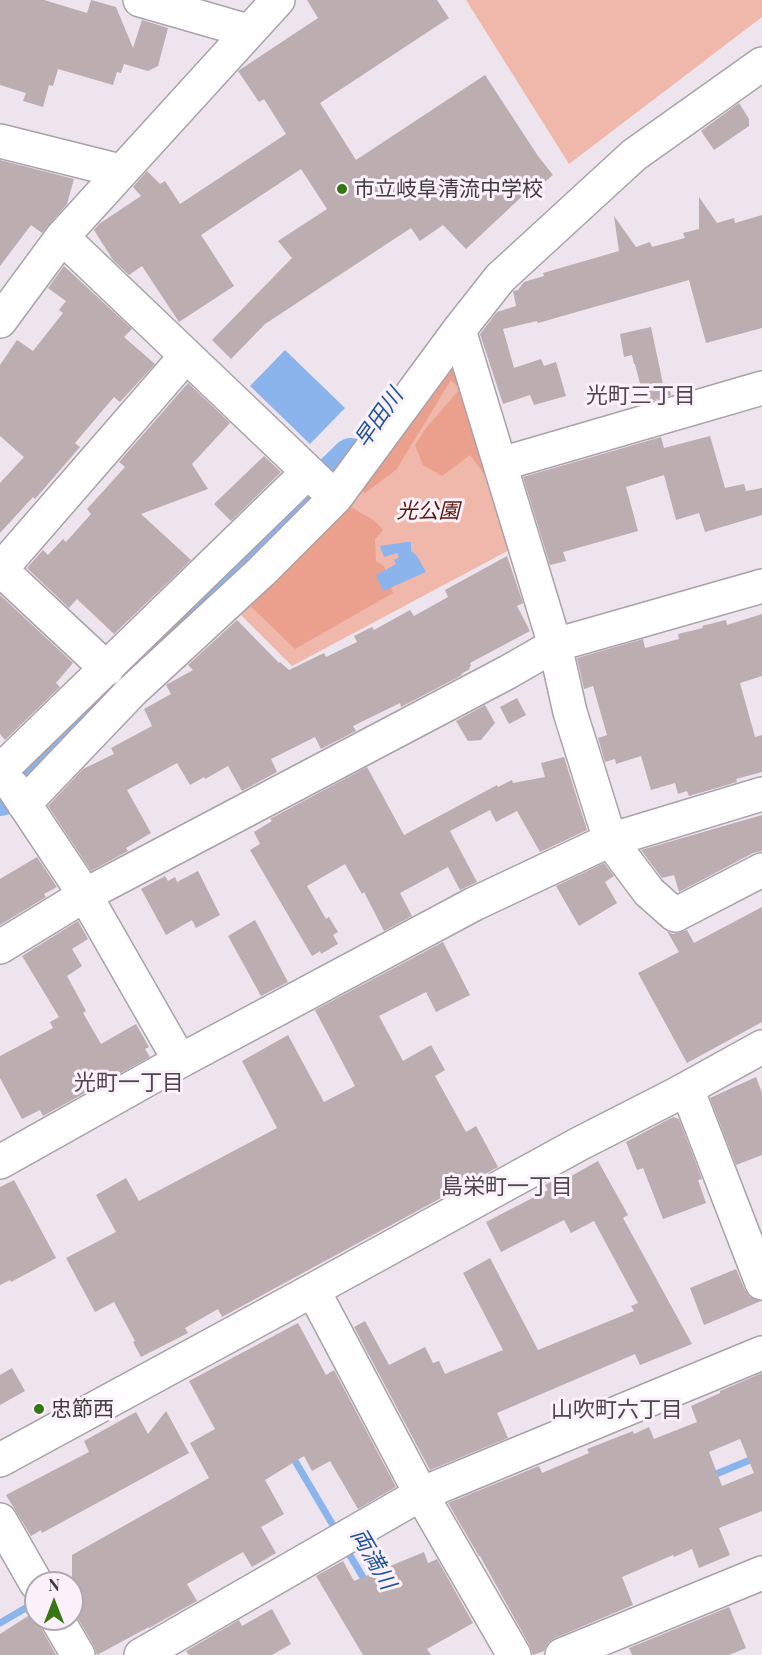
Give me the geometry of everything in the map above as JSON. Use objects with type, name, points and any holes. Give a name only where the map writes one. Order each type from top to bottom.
[{"type":"street","points":[[140,0],[248,31]]},
{"type":"street","points":[[0,321],[62,237],[278,0]]},
{"type":"street","points":[[9,780],[131,692],[261,572],[321,485],[459,330],[500,278],[634,154],[762,64]]},
{"type":"street","points":[[0,141],[120,171]]},
{"type":"street","points":[[62,237],[321,485]]},
{"type":"street","points":[[459,330],[555,645],[570,712],[610,840],[649,892],[675,915],[762,870]]},
{"type":"street","points":[[107,669],[0,569],[186,356]]},
{"type":"street","points":[[501,464],[762,388]]},
{"type":"street","points":[[9,780],[107,669],[321,485]]},
{"type":"street","points":[[0,947],[85,895],[555,645],[762,586]]},
{"type":"street","points":[[9,780],[85,895],[180,1061]]},
{"type":"street","points":[[0,1162],[180,1061],[474,904],[610,840],[762,794]]},
{"type":"street","points":[[0,1460],[579,1144],[687,1089],[762,1047]]},
{"type":"street","points":[[687,1089],[762,1284]]},
{"type":"street","points":[[313,1290],[421,1494],[514,1655]]},
{"type":"street","points":[[141,1655],[421,1494],[762,1353]]},
{"type":"street","points":[[0,1520],[29,1571]]},
{"type":"street","points":[[562,1655],[762,1573]]},
{"type":"street","points":[[64,1631],[78,1655]]},
{"type":"green space","points":[[466,0],[762,0],[762,17],[569,164]]},
{"type":"green space","name":"光公園","points":[[451,355],[513,548],[292,666],[237,611]]},
{"type":"shaded area","points":[[467,334],[508,532],[485,475],[470,455],[442,476],[423,465],[415,445],[426,428],[460,389],[451,380],[396,470],[365,493],[354,484]]},
{"type":"shaded area","points":[[344,503],[375,521],[383,530],[375,539],[376,561],[384,566],[393,593],[295,649],[241,597]]},
{"type":"water","points":[[285,350],[345,408],[310,444],[250,386]]},
{"type":"water","points":[[411,542],[411,551],[417,556],[426,572],[383,591],[376,575],[396,564],[394,560],[399,557],[397,553],[384,557],[380,546]]},
{"type":"building","points":[[0,0],[44,0],[87,13],[91,0],[116,7],[133,48],[142,20],[168,28],[158,66],[148,71],[124,64],[121,73],[117,72],[113,85],[58,69],[53,86],[49,85],[43,107],[23,101],[26,93],[0,85]]},
{"type":"building","points":[[307,0],[437,0],[449,18],[320,103],[356,160],[485,75],[553,175],[535,190],[532,187],[466,249],[443,225],[420,241],[411,228],[265,324],[231,359],[212,340],[292,258],[278,241],[327,209],[301,169],[201,235],[234,286],[179,322],[142,266],[129,275],[113,260],[94,230],[99,224],[141,196],[133,187],[147,171],[160,184],[165,181],[180,204],[286,134],[264,99],[259,102],[238,71],[318,18]]},
{"type":"building","points":[[739,103],[749,119],[749,126],[714,150],[701,131]]},
{"type":"building","points":[[0,160],[74,179],[67,204],[42,233],[31,225],[0,266]]},
{"type":"building","points":[[699,197],[717,223],[734,218],[735,223],[762,215],[762,328],[706,343],[689,280],[538,323],[537,321],[503,329],[514,368],[541,359],[544,366],[556,362],[566,396],[534,405],[530,395],[503,404],[480,334],[497,312],[516,306],[513,291],[518,290],[524,282],[544,276],[543,273],[619,251],[614,216],[636,247],[650,242],[652,247],[685,238],[683,233],[699,229]]},
{"type":"building","points":[[64,266],[132,329],[124,337],[155,364],[120,402],[114,397],[75,443],[80,447],[35,499],[33,497],[0,533],[0,483],[24,457],[0,436],[0,365],[17,340],[33,351],[63,313],[59,310],[66,301],[48,288]]},
{"type":"building","points":[[651,327],[663,384],[668,383],[671,395],[645,403],[632,355],[624,357],[620,334]]},
{"type":"building","points":[[188,383],[230,423],[192,464],[208,489],[141,514],[191,560],[114,634],[77,599],[69,608],[27,568],[43,550],[48,555],[63,539],[66,542],[91,514],[87,509],[125,467],[119,462]]},
{"type":"building","points":[[710,436],[725,488],[744,484],[746,491],[762,488],[762,515],[705,532],[699,513],[676,520],[664,475],[626,487],[638,531],[563,552],[566,561],[550,565],[523,477],[661,437],[664,448]]},
{"type":"building","points":[[264,456],[281,472],[231,521],[214,504]]},
{"type":"building","points":[[507,556],[523,603],[517,606],[530,631],[470,663],[470,669],[462,675],[401,707],[400,703],[353,726],[356,731],[321,749],[315,737],[271,759],[277,772],[242,791],[228,766],[190,785],[177,763],[127,790],[151,833],[126,848],[128,851],[91,871],[48,806],[83,769],[114,754],[111,748],[152,726],[144,709],[171,694],[166,685],[193,670],[188,665],[237,620],[279,663],[289,670],[324,653],[326,657],[357,642],[354,636],[372,627],[374,630],[410,610],[414,616],[448,597],[445,590]]},
{"type":"building","points":[[0,595],[73,663],[56,683],[60,687],[5,740],[0,734]]},
{"type":"building","points":[[762,614],[762,676],[740,683],[755,737],[762,735],[762,772],[689,796],[687,791],[678,794],[675,783],[651,790],[641,756],[616,764],[615,759],[605,762],[598,738],[607,735],[593,686],[584,689],[577,658],[643,639],[645,648],[679,639],[678,634],[703,628],[702,626],[726,620],[727,625]]},
{"type":"building","points":[[517,698],[526,715],[509,724],[500,707]]},
{"type":"building","points":[[485,705],[495,723],[481,740],[468,741],[456,721]]},
{"type":"building","points":[[564,757],[587,830],[540,852],[517,811],[496,822],[490,810],[450,831],[477,882],[460,890],[448,867],[400,893],[412,916],[384,931],[364,892],[362,894],[345,864],[307,886],[326,919],[329,917],[338,932],[333,935],[338,944],[321,954],[320,951],[312,956],[250,850],[260,844],[254,832],[272,821],[270,819],[367,767],[404,835],[497,785],[498,787],[512,780],[513,783],[545,777],[541,763]]},
{"type":"building","points":[[762,815],[762,851],[753,853],[679,892],[674,875],[662,878],[641,850]]},
{"type":"building","points":[[37,857],[57,887],[44,894],[46,897],[0,925],[0,879]]},
{"type":"building","points":[[604,863],[614,876],[605,882],[617,903],[579,926],[556,886]]},
{"type":"building","points":[[198,871],[220,915],[196,928],[192,920],[166,935],[141,889],[165,876],[168,881],[175,877],[177,882]]},
{"type":"building","points":[[762,907],[762,1022],[687,1063],[638,973],[679,952],[667,931],[673,934],[687,930],[694,943]]},
{"type":"building","points":[[255,920],[288,982],[261,996],[228,936]]},
{"type":"building","points":[[78,921],[88,939],[72,949],[82,966],[67,976],[86,1011],[83,1013],[101,1044],[136,1024],[149,1047],[145,1049],[150,1057],[43,1116],[40,1110],[22,1119],[0,1078],[0,1056],[53,1028],[50,1022],[59,1017],[22,956]]},
{"type":"building","points":[[443,942],[470,995],[436,1012],[426,992],[379,1016],[403,1061],[431,1045],[445,1070],[435,1076],[466,1132],[476,1126],[498,1167],[222,1317],[218,1309],[185,1328],[188,1333],[141,1357],[114,1302],[95,1312],[66,1258],[116,1232],[96,1195],[126,1178],[139,1201],[277,1128],[242,1061],[288,1035],[324,1102],[355,1086],[315,1010]]},
{"type":"building","points":[[756,1077],[762,1093],[762,1155],[736,1165],[710,1098]]},
{"type":"building","points":[[673,1117],[679,1119],[702,1179],[698,1180],[706,1203],[663,1219],[643,1168],[637,1170],[626,1142]]},
{"type":"building","points":[[598,1161],[628,1215],[623,1218],[692,1344],[640,1365],[635,1354],[497,1413],[508,1438],[430,1470],[354,1327],[365,1321],[389,1365],[425,1347],[433,1363],[439,1361],[445,1374],[503,1350],[463,1273],[490,1258],[538,1350],[634,1311],[631,1306],[638,1303],[594,1221],[571,1233],[564,1220],[501,1252],[486,1222],[548,1190],[545,1185],[562,1176],[564,1180]]},
{"type":"building","points":[[14,1180],[56,1258],[11,1282],[10,1280],[0,1285],[0,1187]]},
{"type":"building","points":[[736,1269],[750,1297],[761,1301],[704,1325],[690,1288]]},
{"type":"building","points":[[298,1323],[326,1375],[334,1370],[396,1487],[358,1509],[330,1461],[312,1471],[304,1456],[265,1480],[284,1514],[261,1527],[276,1553],[252,1567],[243,1552],[187,1584],[197,1601],[97,1655],[84,1629],[84,1571],[72,1571],[72,1555],[209,1478],[190,1443],[215,1429],[189,1381]]},
{"type":"building","points":[[12,1368],[25,1391],[0,1405],[0,1375]]},
{"type":"building","points":[[762,1373],[762,1511],[719,1528],[730,1555],[699,1568],[692,1549],[622,1577],[633,1605],[555,1638],[548,1643],[544,1651],[533,1655],[480,1556],[448,1503],[539,1466],[542,1473],[589,1453],[587,1449],[633,1431],[634,1434],[649,1427],[654,1439],[697,1422],[691,1406]],"holes":[[[740,1439],[754,1473],[722,1486],[709,1452]]]},
{"type":"building","points":[[166,1411],[189,1453],[42,1533],[41,1530],[31,1536],[6,1495],[89,1452],[84,1441],[136,1412],[148,1434]]},
{"type":"building","points":[[424,1552],[428,1563],[437,1559],[473,1623],[427,1649],[431,1655],[363,1655],[316,1576],[343,1561],[354,1581]]},
{"type":"building","points":[[729,1607],[746,1648],[729,1655],[632,1655],[629,1648]]},
{"type":"building","points":[[272,1609],[291,1644],[272,1655],[189,1655],[186,1651],[239,1620],[242,1626]]},
{"type":"building","points":[[24,1619],[24,1631],[43,1631],[56,1655],[0,1655],[0,1634]]},
{"type":"waterway","name":"早田川","points":[[0,796],[44,758],[351,458]]},
{"type":"waterway","name":"両満川","points":[[291,1454],[337,1532]]},
{"type":"waterway","name":"両満川","points":[[709,1477],[762,1455]]},
{"type":"waterway","name":"両満川","points":[[345,1547],[367,1584]]},
{"type":"waterway","name":"両満川","points":[[0,1623],[24,1609]]},
{"type":"place","name":"市立岐阜清流中学校","points":[[342,189]]},
{"type":"place","name":"忠節西","points":[[39,1409]]},
{"type":"district","name":"光町三丁目","points":[[641,396]]},
{"type":"district","name":"光町一丁目","points":[[129,1083]]},
{"type":"district","name":"島栄町一丁目","points":[[507,1187]]},
{"type":"district","name":"山吹町六丁目","points":[[617,1410]]}]
